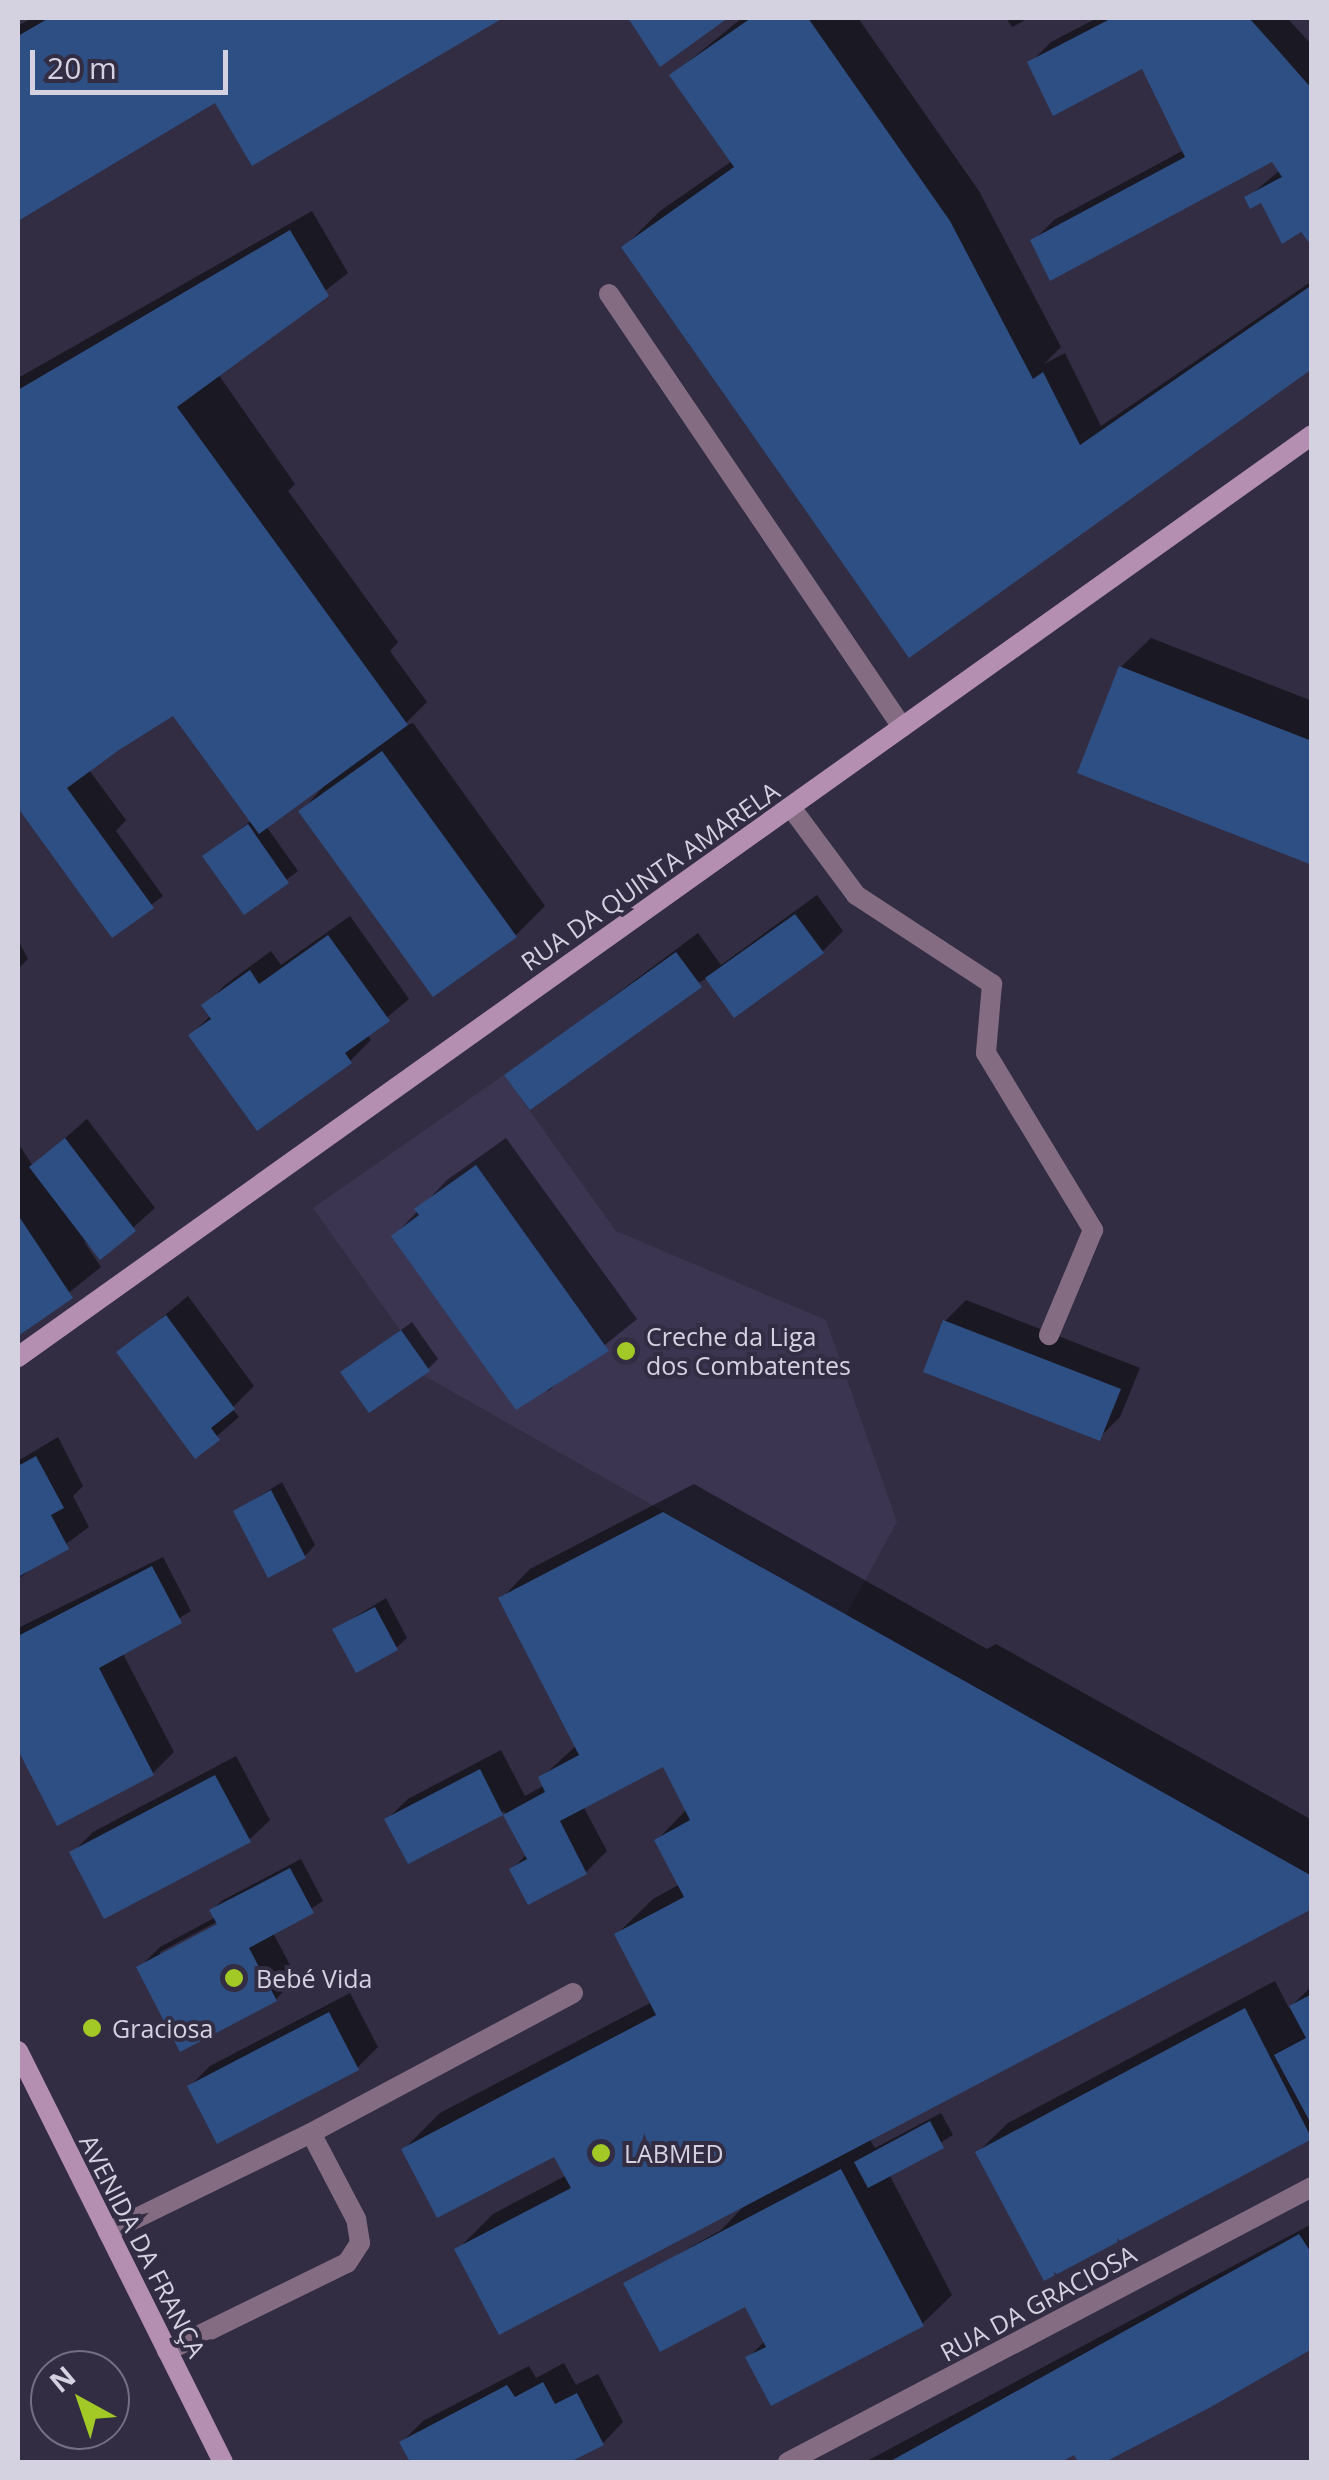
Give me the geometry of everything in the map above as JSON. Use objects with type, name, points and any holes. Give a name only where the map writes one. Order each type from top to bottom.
[{"type":"main road","name":"RUA DA QUINTA AMARELA","points":[[18,1357],[1312,435]]},
{"type":"main road","name":"AVENIDA DA FRANÇA","points":[[18,2051],[223,2462]]},
{"type":"street","points":[[609,294],[902,727]]},
{"type":"street","points":[[790,806],[856,895],[992,984],[986,1053],[1093,1230],[1049,1336]]},
{"type":"street","points":[[108,2232],[311,2133],[573,1993]]},
{"type":"street","points":[[167,2350],[347,2263],[360,2243],[356,2219],[311,2133]]},
{"type":"street","name":"RUA DA GRACIOSA","points":[[788,2462],[1312,2187]]},
{"type":"shaded area","name":"Creche da Liga dos Combatentes","points":[[504,1075],[616,1231],[826,1320],[897,1522],[846,1615],[423,1375],[429,1371],[313,1208]]},
{"type":"building","points":[[49,18],[503,18],[252,166],[215,103],[18,221],[18,36]]},
{"type":"building","points":[[628,18],[728,18],[660,67]]},
{"type":"building","points":[[751,18],[808,18],[950,221],[1033,379],[1043,372],[1080,445],[1309,287],[1312,369],[909,658],[621,247],[734,167],[669,75]]},
{"type":"building","points":[[1112,18],[1249,18],[1277,49],[1312,89],[1312,246],[1301,232],[1282,244],[1261,203],[1250,209],[1244,197],[1282,177],[1272,162],[1050,281],[1030,240],[1185,157],[1142,69],[1053,116],[1027,62]]},
{"type":"building","points":[[290,230],[329,296],[177,407],[408,725],[259,834],[173,716],[119,750],[67,788],[154,908],[112,938],[18,808],[18,390]]},
{"type":"building","points":[[1119,666],[1312,741],[1312,865],[1077,773]]},
{"type":"building","points":[[382,751],[517,937],[433,997],[298,811]]},
{"type":"building","points":[[248,824],[289,883],[244,915],[202,856]]},
{"type":"building","points":[[795,914],[824,953],[734,1018],[705,978]]},
{"type":"building","points":[[328,935],[390,1021],[345,1053],[352,1063],[257,1131],[188,1035],[211,1019],[201,1005],[250,970],[259,984]]},
{"type":"building","points":[[676,952],[702,987],[530,1110],[504,1075]]},
{"type":"building","points":[[65,1138],[136,1231],[100,1260],[29,1167]]},
{"type":"building","points":[[476,1165],[609,1351],[516,1410],[391,1236],[419,1215],[414,1209]]},
{"type":"building","points":[[18,1215],[73,1298],[18,1336]]},
{"type":"building","points":[[166,1315],[235,1409],[211,1428],[220,1440],[195,1459],[116,1352]]},
{"type":"building","points":[[943,1320],[1121,1389],[1100,1441],[923,1372]]},
{"type":"building","points":[[401,1330],[430,1371],[369,1413],[340,1372]]},
{"type":"building","points":[[36,1456],[64,1508],[51,1515],[69,1549],[18,1577],[18,1466]]},
{"type":"building","points":[[271,1490],[306,1558],[268,1578],[233,1511]]},
{"type":"building","points":[[663,1512],[1312,1876],[1312,1909],[499,2335],[454,2249],[571,2188],[554,2157],[437,2218],[401,2149],[656,2015],[614,1934],[684,1897],[654,1840],[690,1820],[663,1767],[560,1821],[587,1874],[528,1905],[509,1869],[527,1859],[503,1815],[545,1792],[538,1777],[579,1755],[498,1598]]},
{"type":"building","points":[[152,1566],[182,1623],[99,1668],[154,1775],[57,1826],[18,1750],[18,1636]]},
{"type":"building","points":[[375,1607],[398,1650],[356,1673],[332,1629]]},
{"type":"building","points":[[480,1769],[503,1815],[408,1864],[384,1819]]},
{"type":"building","points":[[215,1775],[251,1842],[104,1919],[69,1852]]},
{"type":"building","points":[[290,1868],[314,1913],[249,1948],[277,2001],[180,2052],[136,1967],[217,1924],[209,1910]]},
{"type":"building","points":[[1312,1994],[1309,2120],[1274,2055],[1306,2038],[1289,2006]]},
{"type":"building","points":[[1245,2008],[1312,2139],[1044,2281],[975,2152]]},
{"type":"building","points":[[329,2012],[359,2070],[217,2144],[187,2086]]},
{"type":"building","points":[[930,2121],[944,2148],[868,2188],[854,2162]]},
{"type":"building","points":[[841,2169],[924,2326],[771,2406],[745,2357],[766,2347],[745,2307],[660,2352],[623,2283]]},
{"type":"building","points":[[1299,2234],[1312,2254],[1312,2349],[1209,2408],[1105,2462],[1078,2462],[1074,2455],[1061,2462],[889,2462]]},
{"type":"building","points":[[543,2382],[555,2404],[577,2393],[604,2445],[570,2462],[410,2462],[399,2442],[507,2385],[515,2397]]},
{"type":"place","name":"Creche da Liga dos Combatentes","points":[[626,1351]]},
{"type":"place","name":"Bebé Vida","points":[[234,1978]]},
{"type":"place","name":"Graciosa","points":[[92,2028]]},
{"type":"place","name":"LABMED","points":[[601,2153]]}]
